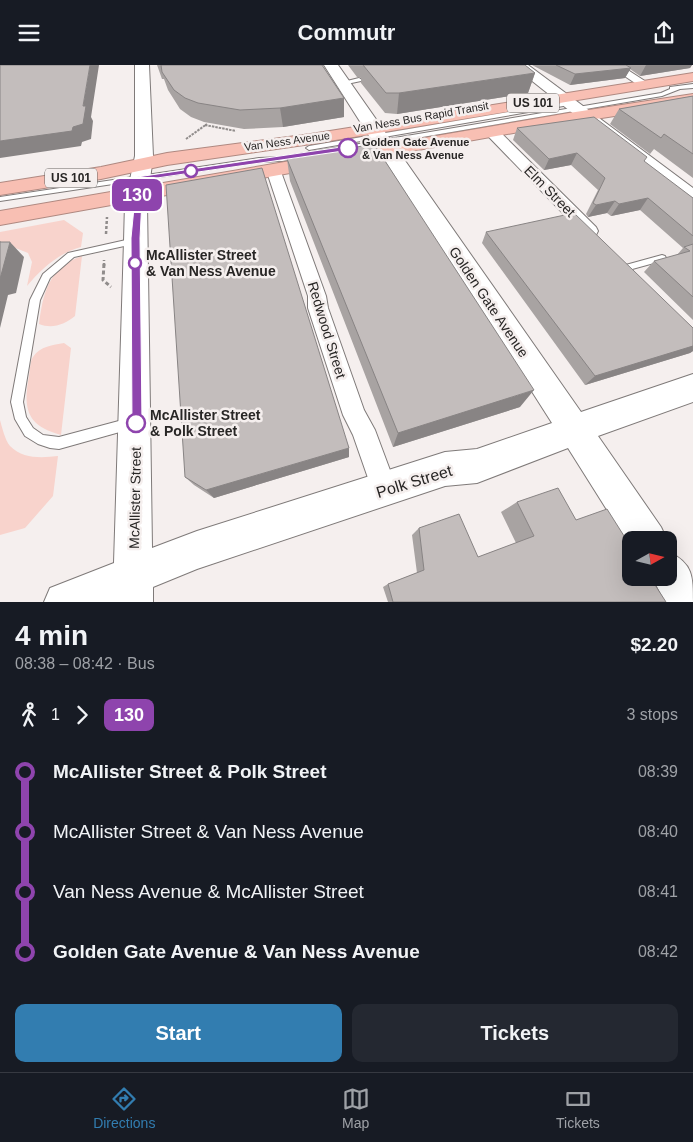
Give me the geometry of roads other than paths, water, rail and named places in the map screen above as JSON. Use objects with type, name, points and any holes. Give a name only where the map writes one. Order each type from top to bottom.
[{"type":"highway","name":"Van Ness Avenue","points":[[0,189],[140,179],[266,165],[380,139],[491,131],[645,85],[693,77]]},
{"type":"highway","name":"Van Ness Avenue","points":[[0,218],[140,179],[573,106],[693,99]]},
{"type":"main road","name":"McAllister Street","points":[[134,588],[136,241],[140,179],[142,65]]},
{"type":"main road","name":"Golden Gate Avenue","points":[[331,65],[642,531]]},
{"type":"main road","points":[[519,65],[693,198]]},
{"type":"main road","name":"Polk Street","points":[[64,602],[134,588],[198,550],[445,469],[476,466],[608,416],[693,388]]},
{"type":"main road","points":[[678,586],[689,602]]},
{"type":"street","points":[[613,65],[645,85]]},
{"type":"street","name":"Elm Street","points":[[491,131],[598,239]]},
{"type":"street","name":"Redwood Street","points":[[266,165],[288,213],[351,406],[363,430],[384,489]]},
{"type":"street","points":[[612,254],[639,281]]},
{"type":"lane","points":[[342,83],[359,80]]},
{"type":"lane","points":[[573,106],[662,94],[678,88],[693,86]]},
{"type":"lane","points":[[0,200],[140,179]]},
{"type":"lane","points":[[136,241],[71,255],[61,261],[46,276],[35,300],[17,401],[18,414],[29,434],[48,443],[59,443],[136,423]]},
{"type":"lane","points":[[625,268],[662,258]]},
{"type":"place","name":"Golden Gate Avenue & Van Ness Avenue","points":[[348,148]]},
{"type":"place","name":"McAllister Street & Van Ness Avenue","points":[[135,263]]},
{"type":"place","name":"McAllister Street & Polk Street","points":[[136,423]]}]
